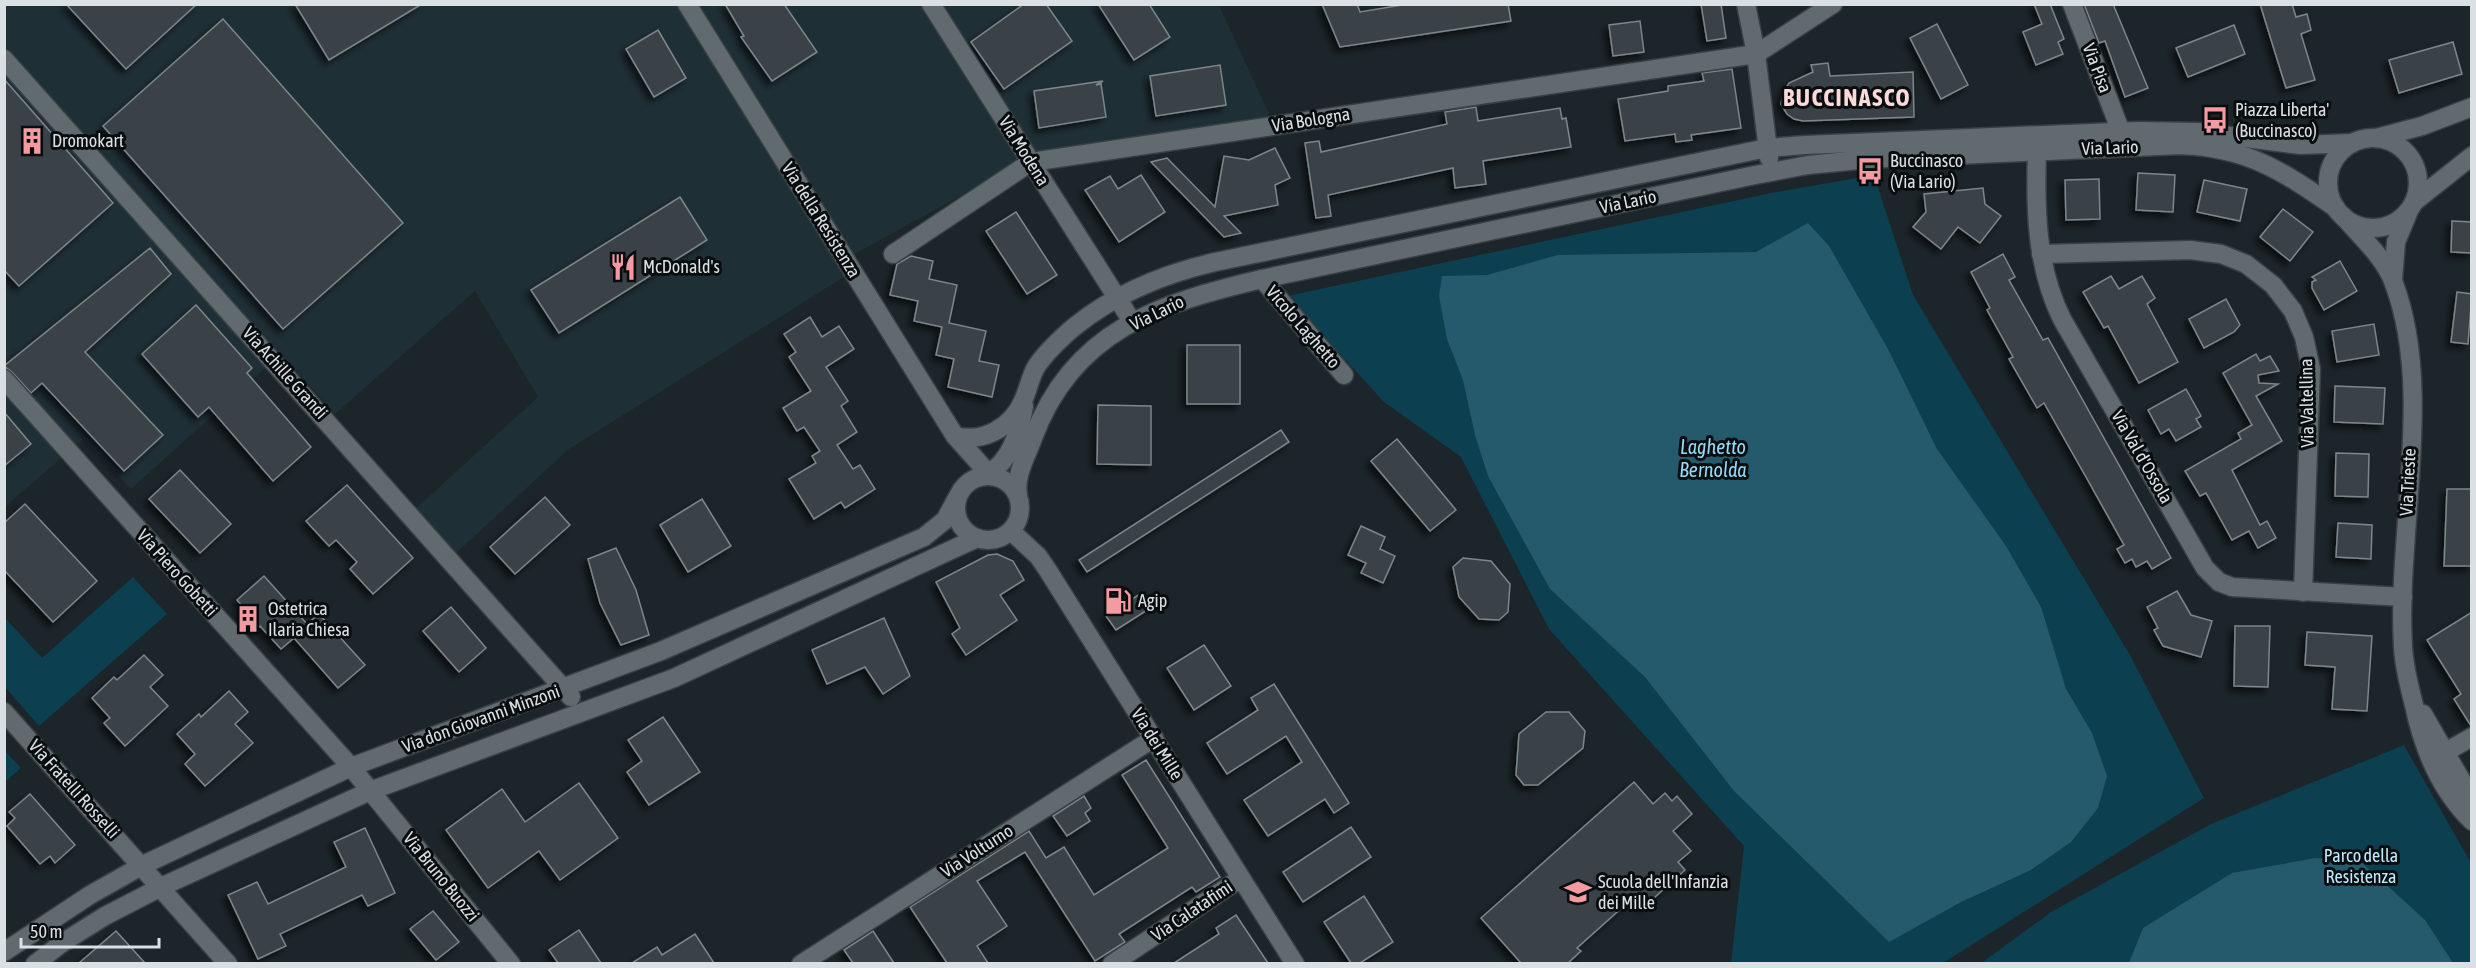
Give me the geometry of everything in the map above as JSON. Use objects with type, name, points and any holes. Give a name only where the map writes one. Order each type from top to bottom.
[{"type":"street","name":"Via della Resistenza","points":[[687,4],[955,436],[989,475]]},
{"type":"street","name":"Via Modena","points":[[931,4],[1133,323]]},
{"type":"street","points":[[1746,4],[1756,54],[1772,172]]},
{"type":"street","points":[[1756,54],[1833,4]]},
{"type":"street","name":"Via Pisa","points":[[2072,4],[2121,132]]},
{"type":"street","name":"Via Bologna","points":[[892,254],[1031,162],[1756,54]]},
{"type":"street","name":"Via Achille Grandi","points":[[4,59],[565,688],[580,711]]},
{"type":"street","points":[[2472,107],[2422,126],[2353,143],[2337,157],[2329,177],[2328,188],[2339,212],[2361,227],[2382,227],[2401,219],[2411,207],[2472,156]]},
{"type":"street","name":"Via Lario","points":[[989,475],[1000,464],[1011,446],[1020,423],[1032,374],[1049,351],[1076,326],[1118,297],[1159,278],[1215,262],[1767,148],[2121,132],[2198,132],[2301,145],[2353,143]]},
{"type":"street","points":[[2373,139],[2388,141],[2401,148],[2411,159],[2417,173],[2418,188],[2411,207]]},
{"type":"street","name":"Via Lario","points":[[1018,495],[1018,481],[1036,430],[1062,383],[1075,365],[1133,323],[1184,299],[1262,279],[1772,172],[1808,165],[1869,159],[2181,145],[2220,148],[2245,154],[2279,170],[2339,212]]},
{"type":"street","name":"Via Val d'Ossola","points":[[2037,151],[2038,223],[2048,290],[2062,319],[2205,568],[2219,582],[2232,587],[2403,597]]},
{"type":"street","name":"Via Trieste","points":[[2411,207],[2396,242],[2393,280],[2406,330],[2410,362],[2412,418],[2402,646],[2417,720],[2438,757],[2463,783],[2472,806]]},
{"type":"street","name":"Via Trieste","points":[[2339,212],[2370,248],[2393,280]]},
{"type":"street","name":"Via Valtellina","points":[[2041,254],[2190,250],[2221,254],[2246,264],[2273,285],[2293,311],[2304,338],[2311,369],[2303,592]]},
{"type":"street","name":"Vicolo Laghetto","points":[[1262,279],[1344,375]]},
{"type":"street","name":"Via Piero Gobetti","points":[[4,379],[370,791]]},
{"type":"street","name":"Via Lario","points":[[955,436],[979,438],[996,431],[1016,414],[1028,390]]},
{"type":"street","name":"Via della Resistenza","points":[[955,436],[962,463],[962,480],[957,498]]},
{"type":"street","points":[[989,475],[1010,483],[1018,495],[1021,512],[1011,531],[992,540],[977,538],[968,533],[959,523],[957,498],[965,485],[989,475]]},
{"type":"street","name":"Via don Giovanni Minzoni","points":[[4,952],[90,895],[142,865],[351,767],[661,651],[924,537],[945,520],[957,498]]},
{"type":"street","name":"Via dei Mille","points":[[1011,531],[1042,561],[1295,963]]},
{"type":"street","name":"Via don Giovanni Minzoni","points":[[35,963],[105,916],[161,887],[370,791],[580,711],[674,678],[977,538]]},
{"type":"street","name":"Via Fratelli Rosselli","points":[[4,712],[228,963]]},
{"type":"street","points":[[2438,757],[2472,737]]},
{"type":"street","name":"Via Volturno","points":[[801,963],[1154,738]]},
{"type":"street","name":"Via Trieste","points":[[2438,757],[2446,790],[2472,821]]},
{"type":"street","name":"Via Bruno Buozzi","points":[[370,791],[512,963]]},
{"type":"street","name":"Via Calatafimi","points":[[1112,963],[1241,878]]},
{"type":"shaded area","points":[[5,5],[1219,5],[1271,118],[1027,159],[855,254],[847,275],[569,449],[453,556],[412,512],[538,397],[475,291],[335,414],[281,354],[131,489],[83,439],[5,507]]},
{"type":"green space","name":"Laghetto Bernolda","points":[[1874,175],[1913,295],[2130,655],[2204,798],[1943,963],[1731,963],[1744,846],[1549,629],[1461,457],[1384,402],[1287,296],[1776,192]]},
{"type":"green space","points":[[133,577],[167,614],[39,726],[5,687],[5,618],[42,658]]},
{"type":"green space","name":"Parco della Resistenza","points":[[2404,745],[2471,863],[2471,963],[1980,964],[2051,912],[2211,824]]},
{"type":"green space","points":[[4,751],[21,768],[5,782]]},
{"type":"water","name":"Laghetto Bernolda","points":[[1808,223],[1829,246],[1888,349],[1937,449],[2006,546],[2041,607],[2066,689],[2092,733],[2107,776],[2098,808],[2071,842],[2031,870],[1961,902],[1889,942],[1734,791],[1645,677],[1550,589],[1488,476],[1475,435],[1463,380],[1447,339],[1439,296],[1442,276],[1487,275],[1558,255],[1756,252]]},
{"type":"water","points":[[2315,858],[2359,860],[2425,920],[2453,963],[2129,963],[2143,928],[2232,873]]},
{"type":"building","points":[[66,4],[197,4],[126,69]]},
{"type":"building","points":[[295,4],[422,4],[329,60]]},
{"type":"building","points":[[725,4],[784,4],[817,52],[772,81],[741,37],[744,36]]},
{"type":"building","points":[[1024,4],[1046,4],[1072,41],[1004,89],[971,42]]},
{"type":"building","points":[[1098,4],[1149,4],[1170,37],[1134,60]]},
{"type":"building","points":[[1322,4],[1357,4],[1360,12],[1408,4],[1508,4],[1511,21],[1340,47]]},
{"type":"building","points":[[1701,4],[1721,4],[1726,38],[1707,41]]},
{"type":"building","points":[[2034,4],[2050,4],[2064,39],[2058,42],[2063,54],[2036,65],[2023,32],[2042,24]]},
{"type":"building","points":[[2084,4],[2113,4],[2148,88],[2125,97],[2105,41],[2099,43]]},
{"type":"building","points":[[2260,4],[2292,4],[2296,17],[2307,14],[2311,30],[2301,34],[2315,80],[2286,88]]},
{"type":"building","points":[[223,19],[403,223],[283,329],[103,126]]},
{"type":"building","points":[[1640,21],[1644,52],[1613,56],[1609,25]]},
{"type":"building","points":[[1937,24],[1968,85],[1941,99],[1910,38]]},
{"type":"building","points":[[2234,25],[2245,54],[2188,77],[2176,48]]},
{"type":"building","points":[[658,30],[686,78],[654,97],[626,49]]},
{"type":"building","points":[[2453,42],[2462,74],[2399,93],[2389,60]]},
{"type":"building","points":[[1828,63],[1830,76],[1913,72],[1914,117],[1803,121],[1794,119],[1787,114],[1781,104],[1783,93],[1789,83],[1813,72],[1811,65]]},
{"type":"building","points":[[1220,65],[1226,105],[1156,116],[1150,76]]},
{"type":"building","points":[[1732,69],[1741,128],[1691,135],[1692,140],[1676,142],[1675,134],[1625,141],[1618,99],[1668,91],[1668,86],[1704,81],[1702,73]]},
{"type":"building","name":"Dromokart","points":[[4,79],[113,203],[19,286],[4,270]]},
{"type":"building","points":[[1103,81],[1096,85],[1101,84],[1106,117],[1039,128],[1034,91]]},
{"type":"building","points":[[1476,107],[1478,121],[1560,108],[1562,119],[1566,118],[1571,147],[1483,161],[1486,184],[1455,188],[1453,168],[1328,195],[1331,216],[1316,218],[1305,143],[1319,141],[1321,152],[1447,124],[1445,112]]},
{"type":"building","points":[[1275,148],[1290,178],[1275,185],[1278,205],[1224,216],[1241,233],[1224,237],[1151,162],[1167,158],[1215,207],[1224,156],[1249,160]]},
{"type":"building","points":[[2138,173],[2175,175],[2173,212],[2136,210]]},
{"type":"building","points":[[1141,175],[1165,212],[1119,242],[1085,190],[1110,176],[1118,189]]},
{"type":"building","points":[[2099,179],[2100,219],[2066,220],[2065,180]]},
{"type":"building","points":[[2204,180],[2247,189],[2240,221],[2197,212]]},
{"type":"building","points":[[1983,188],[1985,204],[2001,216],[1980,243],[1958,227],[1941,249],[1913,227],[1926,212],[1924,194]]},
{"type":"building","points":[[680,197],[707,240],[559,333],[531,290]]},
{"type":"building","points":[[2283,209],[2313,232],[2290,261],[2260,237]]},
{"type":"building","points":[[1016,212],[1057,275],[1027,294],[986,231]]},
{"type":"building","points":[[2452,221],[2472,222],[2472,253],[2451,252]]},
{"type":"building","points":[[150,248],[171,274],[85,352],[163,435],[124,471],[42,383],[31,393],[4,366]]},
{"type":"building","points":[[2003,254],[2015,277],[2009,280],[2043,340],[2048,338],[2171,558],[2152,569],[2147,561],[2136,567],[2132,559],[2125,563],[2117,549],[2124,545],[2044,403],[2037,408],[2009,359],[2013,357],[1987,310],[1990,308],[1971,272]]},
{"type":"building","points":[[911,256],[933,261],[929,279],[957,285],[949,323],[986,331],[979,361],[999,365],[992,397],[948,387],[954,359],[936,355],[942,327],[914,321],[918,301],[890,295],[897,264]]},
{"type":"building","points":[[2340,261],[2357,291],[2324,310],[2312,288],[2312,282],[2316,280],[2312,277]]},
{"type":"building","points":[[2111,276],[2119,289],[2142,276],[2155,298],[2147,304],[2178,362],[2139,383],[2108,326],[2104,328],[2083,292]]},
{"type":"building","points":[[2457,292],[2472,294],[2468,344],[2451,342]]},
{"type":"building","points":[[2226,299],[2240,325],[2234,332],[2204,348],[2189,319]]},
{"type":"building","points":[[196,305],[252,368],[247,373],[311,447],[273,481],[209,407],[198,417],[142,354]]},
{"type":"building","points":[[810,317],[822,337],[839,326],[854,349],[826,367],[848,401],[841,406],[857,432],[837,445],[853,469],[860,465],[875,489],[845,508],[841,502],[814,519],[789,479],[816,463],[812,456],[820,451],[804,427],[797,431],[783,408],[811,391],[789,357],[796,352],[784,334]]},
{"type":"building","points":[[2374,324],[2379,355],[2337,362],[2332,331]]},
{"type":"building","points":[[1187,345],[1240,345],[1240,404],[1187,404]]},
{"type":"building","points":[[2256,354],[2260,361],[2270,356],[2279,371],[2258,375],[2259,383],[2278,384],[2256,396],[2282,441],[2232,470],[2260,525],[2267,521],[2276,538],[2258,548],[2249,531],[2232,540],[2206,493],[2200,496],[2185,471],[2241,439],[2238,433],[2252,425],[2223,373]]},
{"type":"building","points":[[2335,386],[2385,388],[2383,424],[2334,422]]},
{"type":"building","points":[[2186,389],[2201,416],[2196,419],[2201,427],[2176,441],[2169,429],[2161,434],[2148,410]]},
{"type":"building","points":[[1098,405],[1151,406],[1151,465],[1097,464]]},
{"type":"building","points":[[4,412],[31,444],[4,466]]},
{"type":"building","points":[[1281,430],[1289,442],[1087,572],[1079,560]]},
{"type":"building","points":[[1397,439],[1456,510],[1430,531],[1371,461]]},
{"type":"building","points":[[2336,453],[2369,454],[2368,497],[2335,496]]},
{"type":"building","points":[[180,470],[231,524],[200,553],[149,499]]},
{"type":"building","points":[[347,485],[413,558],[373,594],[350,569],[357,562],[336,540],[329,546],[306,521]]},
{"type":"building","points":[[2447,489],[2472,489],[2472,566],[2444,566]]},
{"type":"building","points":[[545,497],[570,525],[515,574],[490,547]]},
{"type":"building","points":[[702,499],[731,546],[688,572],[660,525]]},
{"type":"building","points":[[25,504],[97,581],[53,622],[4,570],[4,523]]},
{"type":"building","points":[[2338,523],[2372,525],[2371,559],[2336,557]]},
{"type":"building","points":[[1361,526],[1385,537],[1380,549],[1395,556],[1383,583],[1361,573],[1366,563],[1348,555]]},
{"type":"building","points":[[616,548],[636,590],[649,635],[621,645],[600,603],[588,559]]},
{"type":"building","points":[[997,554],[1013,561],[1024,580],[1000,595],[1017,620],[966,655],[952,634],[960,628],[936,582],[988,555]]},
{"type":"building","points":[[1463,558],[1491,561],[1510,584],[1508,612],[1499,620],[1479,619],[1459,597],[1453,567]]},
{"type":"building","points":[[264,576],[307,624],[319,614],[365,665],[338,688],[294,638],[281,649],[260,626],[255,631],[238,611],[244,608],[237,600]]},
{"type":"building","points":[[2177,591],[2191,615],[2212,621],[2201,657],[2163,646],[2154,630],[2158,628],[2147,607]]},
{"type":"building","points":[[1143,592],[1152,607],[1116,630],[1106,616]]},
{"type":"building","points":[[451,607],[486,648],[459,672],[423,631]]},
{"type":"building","points":[[2472,612],[2471,726],[2454,699],[2461,694],[2427,640]]},
{"type":"building","points":[[884,618],[910,676],[883,694],[865,667],[827,684],[812,650]]},
{"type":"building","points":[[2235,626],[2270,626],[2268,687],[2234,686]]},
{"type":"building","points":[[2307,632],[2372,636],[2367,711],[2332,709],[2335,667],[2305,665]]},
{"type":"building","points":[[1204,645],[1231,686],[1194,710],[1167,668]]},
{"type":"building","points":[[144,655],[163,675],[150,687],[168,706],[125,746],[104,723],[110,718],[92,698],[114,677],[117,680]]},
{"type":"building","points":[[1274,684],[1349,803],[1334,813],[1325,799],[1268,836],[1244,800],[1302,762],[1286,736],[1227,774],[1207,743],[1258,710],[1251,698]]},
{"type":"building","points":[[229,691],[248,712],[235,724],[253,743],[205,786],[185,764],[195,754],[177,734],[199,714],[201,717]]},
{"type":"building","points":[[1546,712],[1569,712],[1585,731],[1583,748],[1538,785],[1524,785],[1516,775],[1519,734]]},
{"type":"building","points":[[663,717],[700,772],[649,805],[627,772],[642,761],[628,740]]},
{"type":"building","points":[[1146,760],[1220,877],[1196,892],[1192,887],[1119,934],[1125,942],[1095,961],[1025,852],[977,881],[1007,926],[977,946],[988,963],[947,963],[910,907],[1029,831],[1046,858],[1064,847],[1094,895],[1168,848],[1122,775]]},
{"type":"building","points":[[1634,782],[1653,804],[1665,793],[1672,801],[1677,796],[1692,814],[1673,831],[1691,851],[1678,862],[1685,870],[1643,908],[1634,897],[1577,948],[1581,951],[1568,963],[1521,963],[1481,918]]},
{"type":"building","points":[[579,783],[618,838],[560,880],[539,851],[488,888],[446,830],[502,789],[525,822]]},
{"type":"building","points":[[30,794],[75,845],[55,863],[50,856],[40,864],[7,826],[15,818],[9,812]]},
{"type":"building","points":[[1084,796],[1091,808],[1085,813],[1090,821],[1067,836],[1053,816]]},
{"type":"building","points":[[1351,827],[1371,857],[1303,902],[1283,872]]},
{"type":"building","points":[[365,828],[395,893],[368,906],[362,895],[280,934],[286,946],[258,959],[228,895],[257,882],[268,904],[346,867],[334,842]]},
{"type":"building","points":[[1364,896],[1393,942],[1360,963],[1351,963],[1324,922]]},
{"type":"building","points":[[433,911],[459,942],[436,960],[410,929]]},
{"type":"building","points":[[1236,915],[1268,963],[1174,963],[1219,934],[1216,928]]},
{"type":"building","points":[[579,930],[601,963],[558,963],[549,950]]},
{"type":"building","points":[[116,931],[145,963],[79,963]]},
{"type":"building","points":[[873,931],[894,963],[853,963],[844,950]]},
{"type":"building","points":[[695,934],[714,963],[632,963],[657,947],[662,955]]},
{"type":"place","name":"Piazza Liberta' (Buccinasco)","points":[[2215,120]]},
{"type":"place","name":"Dromokart","points":[[32,141]]},
{"type":"place","name":"Buccinasco (Via Lario)","points":[[1870,171]]},
{"type":"place","name":"McDonald's","points":[[623,267]]},
{"type":"place","name":"Agip","points":[[1118,601]]},
{"type":"place","name":"Ostetrica Ilaria Chiesa","points":[[248,619]]},
{"type":"place","name":"Scuola dell'Infanzia dei Mille","points":[[1578,892]]},
{"type":"district","name":"BUCCINASCO","points":[[1847,98]]}]
